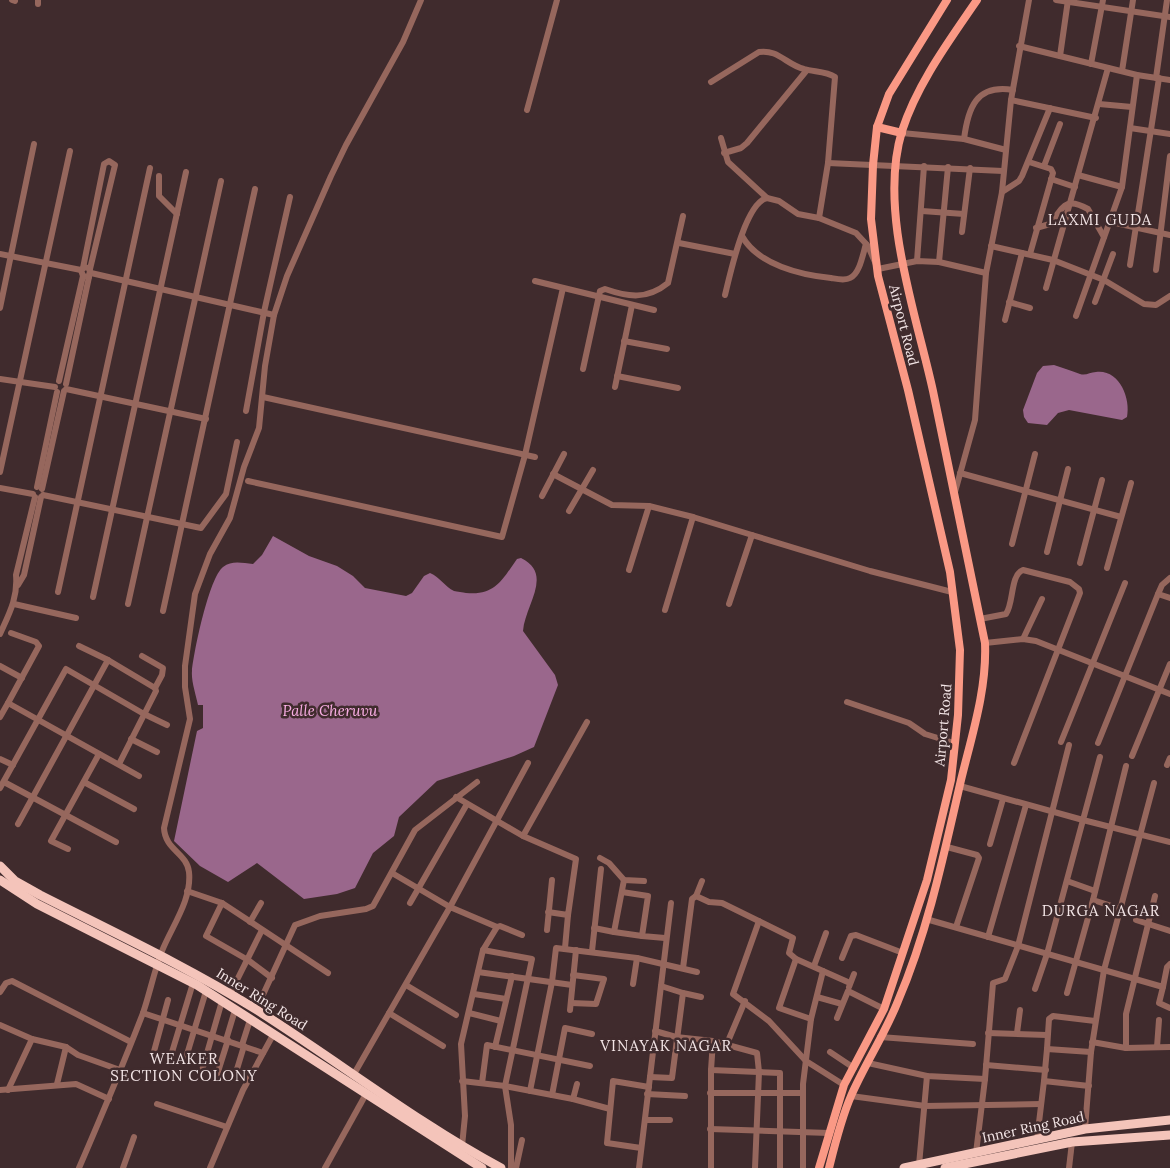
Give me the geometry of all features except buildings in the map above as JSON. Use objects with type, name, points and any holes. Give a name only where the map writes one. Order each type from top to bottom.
[{"type":"highway","name":"Inner Ring Road","points":[[0,866],[16,881],[160,960],[366,1094],[462,1150],[501,1168]]},
{"type":"highway","name":"Inner Ring Road","points":[[0,880],[37,904],[230,994],[354,1074],[462,1150],[482,1168]]},
{"type":"highway","name":"Inner Ring Road","points":[[904,1168],[1085,1129],[1170,1120]]},
{"type":"highway","name":"Inner Ring Road","points":[[945,1168],[1072,1142],[1170,1135]]},
{"type":"main road","name":"Airport Road","points":[[819,1168],[844,1085],[884,1009],[927,880],[951,780],[958,715],[960,650],[952,592],[945,544],[878,269],[871,219],[873,165],[877,127],[889,94],[948,0]]},
{"type":"main road","name":"Airport Road","points":[[829,1168],[837,1135],[851,1096],[898,1001],[926,919],[947,847],[982,693],[986,664],[985,643],[954,492],[903,266],[895,214],[896,167],[902,132],[927,77],[977,0]]},
{"type":"main road","points":[[877,127],[902,132]]},
{"type":"main road","points":[[915,916],[926,919]]},
{"type":"street","points":[[79,1168],[143,1013],[160,960],[183,906],[187,891],[189,872],[186,862],[167,843],[164,828],[190,719],[185,672],[195,594],[210,554],[233,509],[244,467],[259,428],[265,366],[274,315],[287,276],[331,176],[403,42],[421,0]]},
{"type":"street","points":[[527,110],[557,0]]},
{"type":"street","points":[[986,273],[1002,192],[1019,46],[1029,0]]},
{"type":"street","points":[[1056,0],[1102,3],[1131,11],[1167,16]]},
{"type":"street","points":[[1122,71],[1133,0]]},
{"type":"street","points":[[1130,265],[1151,131],[1167,16],[1167,0]]},
{"type":"street","points":[[1060,56],[1068,1]]},
{"type":"street","points":[[1090,64],[1102,3]]},
{"type":"street","points":[[1019,46],[1138,75],[1170,80]]},
{"type":"street","points":[[711,82],[759,52],[766,51],[772,51],[807,70],[828,73],[836,80],[828,162],[818,218]]},
{"type":"street","points":[[1046,288],[1096,118],[1108,68]]},
{"type":"street","points":[[724,153],[741,148],[747,142],[807,70]]},
{"type":"street","points":[[1076,316],[1122,187],[1138,75]]},
{"type":"street","points":[[964,139],[967,114],[972,104],[985,93],[999,88],[1013,90]]},
{"type":"street","points":[[1012,100],[1096,118]]},
{"type":"street","points":[[1099,104],[1132,107]]},
{"type":"street","points":[[1002,192],[1020,181],[1050,108]]},
{"type":"street","points":[[1044,166],[1060,124]]},
{"type":"street","points":[[1130,128],[1170,134]]},
{"type":"street","points":[[902,132],[964,139],[1006,150]]},
{"type":"street","points":[[721,138],[728,162],[767,198],[779,201],[798,214],[818,218],[856,233],[866,244],[878,269]]},
{"type":"street","points":[[0,308],[34,144]]},
{"type":"street","points":[[0,472],[70,151]]},
{"type":"street","points":[[1156,270],[1170,156]]},
{"type":"street","points":[[0,634],[14,604],[17,586],[16,575],[38,493],[86,272],[104,164],[109,161],[115,165],[86,272]]},
{"type":"street","points":[[828,162],[896,167],[924,166],[1003,171]]},
{"type":"street","points":[[1028,162],[1052,170],[1030,254]]},
{"type":"street","points":[[917,261],[924,166]]},
{"type":"street","points":[[939,262],[948,167]]},
{"type":"street","points":[[58,592],[150,168]]},
{"type":"street","points":[[962,232],[970,168]]},
{"type":"street","points":[[93,597],[186,172]]},
{"type":"street","points":[[1078,175],[1122,187]]},
{"type":"street","points":[[159,176],[159,196],[178,214]]},
{"type":"street","points":[[1051,179],[1075,187]]},
{"type":"street","points":[[128,604],[172,411],[221,181]]},
{"type":"street","points":[[163,611],[255,189]]},
{"type":"street","points":[[246,411],[264,312],[290,198]]},
{"type":"street","points":[[725,295],[735,254],[750,216],[761,200],[767,198]]},
{"type":"street","points":[[1036,228],[1050,224],[1062,206],[1070,203],[1088,209],[1104,237]]},
{"type":"street","points":[[922,211],[964,214]]},
{"type":"street","points":[[583,369],[599,297],[603,289],[629,297],[643,295],[663,288],[671,278],[683,216]]},
{"type":"street","points":[[1111,222],[1170,235]]},
{"type":"street","points":[[742,236],[745,242],[762,256],[786,269],[804,274],[843,279],[851,278],[857,272],[866,244]]},
{"type":"street","points":[[678,243],[735,254]]},
{"type":"street","points":[[991,246],[1053,260],[1104,280],[1148,305],[1156,305],[1170,296]]},
{"type":"street","points":[[1005,320],[1022,253]]},
{"type":"street","points":[[0,254],[274,315]]},
{"type":"street","points":[[1095,302],[1113,254]]},
{"type":"street","name":"Airport Road","points":[[878,269],[903,266],[917,261],[939,262],[986,273],[975,420],[954,492]]},
{"type":"street","points":[[535,281],[654,310]]},
{"type":"street","points":[[248,481],[502,537],[525,454],[563,288]]},
{"type":"street","points":[[1009,302],[1030,308]]},
{"type":"street","points":[[615,387],[632,305]]},
{"type":"street","points":[[624,341],[667,349]]},
{"type":"street","points":[[617,376],[678,388]]},
{"type":"street","points":[[0,379],[61,387],[206,419]]},
{"type":"street","points":[[263,396],[535,457]]},
{"type":"street","points":[[0,488],[38,493],[183,526],[201,528],[226,494],[237,442]]},
{"type":"street","points":[[542,496],[564,454]]},
{"type":"street","points":[[1012,544],[1035,454]]},
{"type":"street","points":[[569,510],[593,470]]},
{"type":"street","points":[[1047,552],[1068,470]]},
{"type":"street","points":[[960,473],[1121,517]]},
{"type":"street","points":[[553,474],[580,490],[612,505],[649,506],[870,571],[952,592]]},
{"type":"street","points":[[1080,563],[1102,480]]},
{"type":"street","points":[[1107,568],[1131,482]]},
{"type":"street","points":[[629,570],[649,506]]},
{"type":"street","points":[[665,610],[693,518]]},
{"type":"street","points":[[729,604],[752,535]]},
{"type":"street","points":[[980,619],[1006,614],[1010,605],[1016,576],[1023,570],[1076,584],[1080,593],[1014,763]]},
{"type":"street","points":[[1098,743],[1162,584],[1170,578]]},
{"type":"street","points":[[1061,742],[1125,583]]},
{"type":"street","points":[[1158,594],[1170,598]]},
{"type":"street","points":[[1023,639],[1042,599]]},
{"type":"street","points":[[14,604],[76,618]]},
{"type":"street","points":[[0,717],[39,646],[36,642],[11,633]]},
{"type":"street","points":[[985,643],[1023,639],[1036,641],[1170,694]]},
{"type":"street","points":[[79,646],[108,660],[154,688]]},
{"type":"street","points":[[119,764],[156,692],[154,688],[164,671],[142,656]]},
{"type":"street","points":[[18,824],[108,660]]},
{"type":"street","points":[[1132,756],[1170,664]]},
{"type":"street","points":[[0,666],[22,678]]},
{"type":"street","points":[[116,842],[33,798],[2,785],[66,669],[144,714],[167,725]]},
{"type":"street","points":[[846,702],[909,723],[925,734],[954,743]]},
{"type":"street","points":[[8,703],[139,776]]},
{"type":"street","points":[[522,836],[587,722]]},
{"type":"street","points":[[131,739],[157,752]]},
{"type":"street","points":[[976,1153],[993,983],[1005,979],[1018,946],[1069,745]]},
{"type":"street","points":[[68,850],[51,841],[99,754]]},
{"type":"street","points":[[1035,988],[1047,954],[1100,757]]},
{"type":"street","points":[[0,759],[13,765]]},
{"type":"street","points":[[354,1074],[450,907],[528,763]]},
{"type":"street","points":[[1067,993],[1112,827],[1126,766]]},
{"type":"street","points":[[84,782],[134,809]]},
{"type":"street","points":[[256,1010],[295,924],[373,906],[415,830],[478,782]]},
{"type":"street","points":[[1085,1129],[1092,1042],[1104,970],[1154,783]]},
{"type":"street","points":[[960,786],[1170,842]]},
{"type":"street","points":[[456,797],[522,836],[576,859],[565,948]]},
{"type":"street","points":[[990,844],[1004,799]]},
{"type":"street","points":[[410,903],[467,804]]},
{"type":"street","points":[[988,937],[1026,805]]},
{"type":"street","points":[[947,847],[977,855],[979,858],[956,927]]},
{"type":"street","points":[[600,858],[609,863],[624,880],[644,881]]},
{"type":"street","points":[[592,951],[601,869]]},
{"type":"street","points":[[392,872],[450,907],[497,927],[500,926],[522,935]]},
{"type":"street","points":[[548,930],[552,880]]},
{"type":"street","points":[[614,932],[624,880]]},
{"type":"street","points":[[683,968],[692,899],[696,896],[702,881]]},
{"type":"street","points":[[1067,881],[1095,891]]},
{"type":"street","points":[[187,891],[222,903],[328,973]]},
{"type":"street","points":[[622,892],[648,896],[642,936]]},
{"type":"street","points":[[696,896],[709,902],[722,903],[792,938],[789,953],[796,959],[850,983]]},
{"type":"street","points":[[1126,1048],[1126,1014],[1155,896]]},
{"type":"street","points":[[1093,900],[1121,909]]},
{"type":"street","points":[[222,903],[206,936],[248,960],[272,978]]},
{"type":"street","points":[[250,922],[261,903]]},
{"type":"street","points":[[640,1168],[670,903]]},
{"type":"street","points":[[548,912],[568,915]]},
{"type":"street","points":[[926,919],[1163,987]]},
{"type":"street","points":[[1136,920],[1170,931]]},
{"type":"street","points":[[759,921],[733,994],[745,1001],[769,1021],[806,1061],[844,1085]]},
{"type":"street","points":[[475,1168],[462,1150],[465,1116],[461,1044],[483,950],[497,927]]},
{"type":"street","points":[[594,928],[665,938]]},
{"type":"street","points":[[230,994],[262,930]]},
{"type":"street","points":[[814,966],[826,932]]},
{"type":"street","points":[[842,958],[851,936],[856,935],[903,953]]},
{"type":"street","points":[[530,1091],[552,982],[555,950],[565,948],[592,951],[663,963],[697,972]]},
{"type":"street","points":[[483,950],[532,959],[506,1086],[510,1125],[511,1168]]},
{"type":"street","points":[[574,975],[604,979],[596,1004],[570,1006],[576,950]]},
{"type":"street","points":[[633,984],[637,958]]},
{"type":"street","points":[[796,959],[779,1008],[811,1019]]},
{"type":"street","points":[[1170,964],[1167,967],[1159,1003],[1170,1008]]},
{"type":"street","points":[[803,1168],[803,1093],[806,1061],[811,1019],[823,971]]},
{"type":"street","points":[[478,972],[572,985]]},
{"type":"street","points":[[837,1018],[854,974]]},
{"type":"street","points":[[496,1047],[512,976]]},
{"type":"street","points":[[0,992],[6,983],[12,982],[131,1042]]},
{"type":"street","points":[[169,1062],[193,983]]},
{"type":"street","points":[[406,985],[456,1015]]},
{"type":"street","points":[[661,986],[701,997]]},
{"type":"street","points":[[186,1061],[206,991]]},
{"type":"street","points":[[848,991],[884,1009]]},
{"type":"street","points":[[650,1077],[672,1078],[682,993]]},
{"type":"street","points":[[474,994],[506,999]]},
{"type":"street","points":[[817,997],[842,1004]]},
{"type":"street","points":[[153,1055],[168,1000]]},
{"type":"street","points":[[726,1046],[745,1001]]},
{"type":"street","points":[[201,1074],[222,1002]]},
{"type":"street","points":[[216,1078],[235,1010]]},
{"type":"street","points":[[1017,1033],[1020,1010]]},
{"type":"street","points":[[143,1013],[263,1052]]},
{"type":"street","points":[[390,1013],[443,1046]]},
{"type":"street","points":[[469,1013],[501,1021]]},
{"type":"street","points":[[1037,1139],[1046,1070],[1046,1035],[1049,1019],[1053,1016],[1095,1021]]},
{"type":"street","points":[[237,1070],[250,1020]]},
{"type":"street","points":[[1157,1047],[1159,1020]]},
{"type":"street","points":[[0,1025],[32,1039],[66,1047],[78,1055],[120,1070]]},
{"type":"street","points":[[552,1095],[566,1028],[592,1034]]},
{"type":"street","points":[[655,1030],[676,1037],[713,1041],[757,1053],[759,1072],[755,1168]]},
{"type":"street","points":[[988,1033],[1046,1035]]},
{"type":"street","points":[[210,1168],[243,1090],[273,1035]]},
{"type":"street","points":[[880,1037],[973,1044]]},
{"type":"street","points":[[8,1090],[32,1039]]},
{"type":"street","points":[[711,1168],[710,1093],[713,1041]]},
{"type":"street","points":[[1092,1042],[1126,1048],[1170,1047]]},
{"type":"street","points":[[482,1083],[487,1044],[590,1066]]},
{"type":"street","points":[[57,1084],[66,1047]]},
{"type":"street","points":[[1046,1049],[1091,1052]]},
{"type":"street","points":[[830,1052],[854,1068]]},
{"type":"street","points":[[868,1063],[927,1076],[985,1078]]},
{"type":"street","points":[[986,1065],[1046,1070]]},
{"type":"street","points":[[711,1070],[780,1073],[782,1132],[780,1168]]},
{"type":"street","points":[[919,1165],[926,1106],[927,1076]]},
{"type":"street","points":[[462,1081],[506,1086],[573,1099],[610,1109]]},
{"type":"street","points":[[641,1148],[606,1143],[614,1081],[648,1090],[685,1096]]},
{"type":"street","points":[[1044,1081],[1089,1086]]},
{"type":"street","points":[[0,1090],[76,1084],[109,1099]]},
{"type":"street","points":[[573,1099],[577,1084]]},
{"type":"street","points":[[710,1093],[803,1093]]},
{"type":"street","points":[[325,1168],[366,1094]]},
{"type":"street","points":[[851,1096],[926,1106],[1041,1104]]},
{"type":"street","points":[[157,1104],[227,1127]]},
{"type":"street","points":[[646,1120],[670,1120]]},
{"type":"street","points":[[710,1130],[829,1133]]},
{"type":"street","points":[[123,1168],[134,1137]]},
{"type":"street","points":[[516,1168],[522,1140]]},
{"type":"street","points":[[1069,1168],[1072,1142]]},
{"type":"water","points":[[1054,365],[1082,374],[1104,372],[1111,375],[1122,386],[1127,402],[1127,417],[1122,420],[1069,410],[1058,413],[1047,425],[1028,423],[1024,417],[1023,410],[1037,373],[1043,366]]},
{"type":"water","name":"Palle Cheruvu","points":[[273,536],[309,556],[337,566],[353,576],[365,588],[406,596],[412,593],[424,576],[430,573],[454,591],[466,593],[484,592],[497,585],[517,559],[521,558],[531,565],[536,572],[537,581],[523,631],[555,675],[558,685],[534,747],[514,756],[437,781],[399,817],[394,836],[373,853],[355,888],[337,894],[304,899],[257,863],[228,882],[200,866],[174,841],[197,731],[203,728],[203,705],[198,705],[192,671],[199,632],[208,599],[218,574],[223,567],[234,563],[253,564],[262,555]]},
{"type":"district","name":"LAXMI GUDA","points":[[1100,220]]},
{"type":"district","name":"DURGA NAGAR","points":[[1101,911]]},
{"type":"district","name":"VINAYAK NAGAR","points":[[666,1046]]},
{"type":"district","name":"WEAKER SECTION COLONY","points":[[184,1068]]}]
